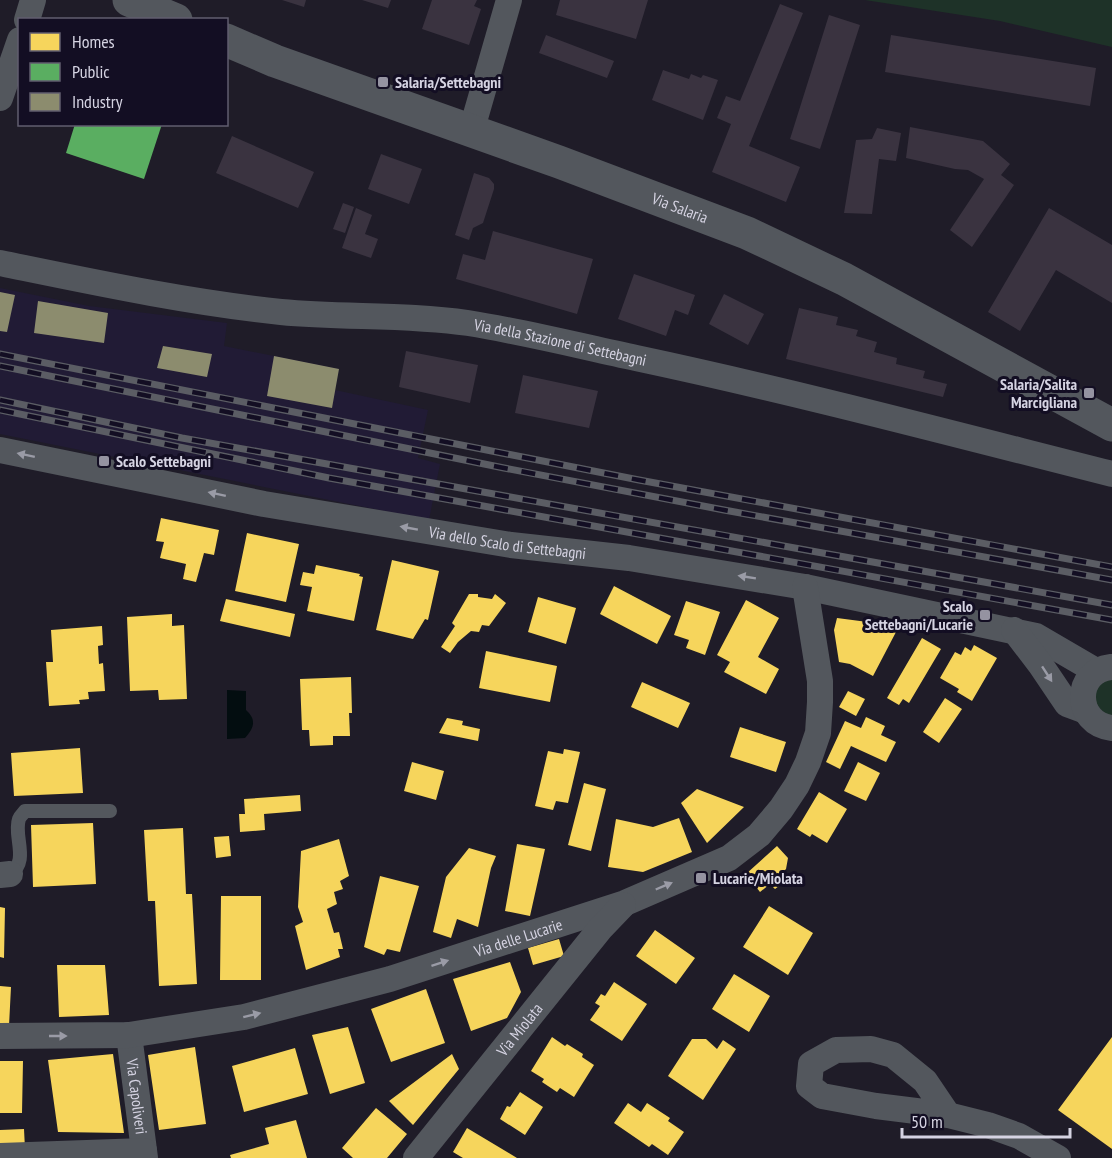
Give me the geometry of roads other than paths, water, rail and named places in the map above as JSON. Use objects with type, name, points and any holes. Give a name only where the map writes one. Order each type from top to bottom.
[{"type":"street","points":[[28,18],[33,0]]},
{"type":"street","points":[[129,0],[171,18]]},
{"type":"street","points":[[471,132],[509,0]]},
{"type":"street","name":"Via Salaria","points":[[228,41],[275,61],[747,233],[796,255],[907,312],[1112,425]]},
{"type":"street","points":[[0,98],[18,46]]},
{"type":"street","name":"Via della Stazione di Settebagni","points":[[0,263],[231,306],[311,315],[412,317],[468,323],[522,333],[739,380],[1112,474]]},
{"type":"street","name":"Via dello Scalo di Settebagni","points":[[0,450],[287,508],[511,545],[629,558],[805,587],[1014,630],[1044,640],[1076,661],[1107,666]]},
{"type":"street","name":"Via delle Lucarie","points":[[0,1036],[129,1035],[244,1017],[390,979],[625,903],[729,858],[759,834],[781,809],[797,785],[818,734],[820,702],[817,660],[805,587]]},
{"type":"street","points":[[1014,630],[1067,704],[1086,711]]},
{"type":"street","points":[[1107,666],[1085,685],[1083,694],[1086,711],[1092,720],[1112,728]]},
{"type":"street","name":"Via Miolata","points":[[416,1158],[600,929],[625,903]]},
{"type":"street","name":"Via Capoliveri","points":[[129,1035],[144,1154]]},
{"type":"street","points":[[948,1115],[925,1081],[893,1055],[871,1049],[836,1050],[810,1064],[809,1086],[822,1096],[876,1106],[948,1115],[1019,1136],[1058,1158]]},
{"type":"street","points":[[0,1156],[144,1154]]},
{"type":"lane","points":[[5,874],[16,870],[20,862],[19,819],[25,811],[110,811]]},
{"type":"railway","points":[[0,354],[639,480],[1112,567]]},
{"type":"railway","points":[[0,366],[504,468],[1112,580]]},
{"type":"railway","points":[[0,400],[182,438],[1112,605]]},
{"type":"railway","points":[[0,410],[329,478],[1112,620]]},
{"type":"place","name":"Salaria/Settebagni","points":[[383,82]]},
{"type":"place","name":"Salaria/Salita Marcigliana","points":[[1089,393]]},
{"type":"place","name":"Scalo Settebagni","points":[[104,461]]},
{"type":"place","name":"Scalo Settebagni/Lucarie","points":[[985,615]]},
{"type":"place","name":"Lucarie/Miolata","points":[[701,878]]}]
